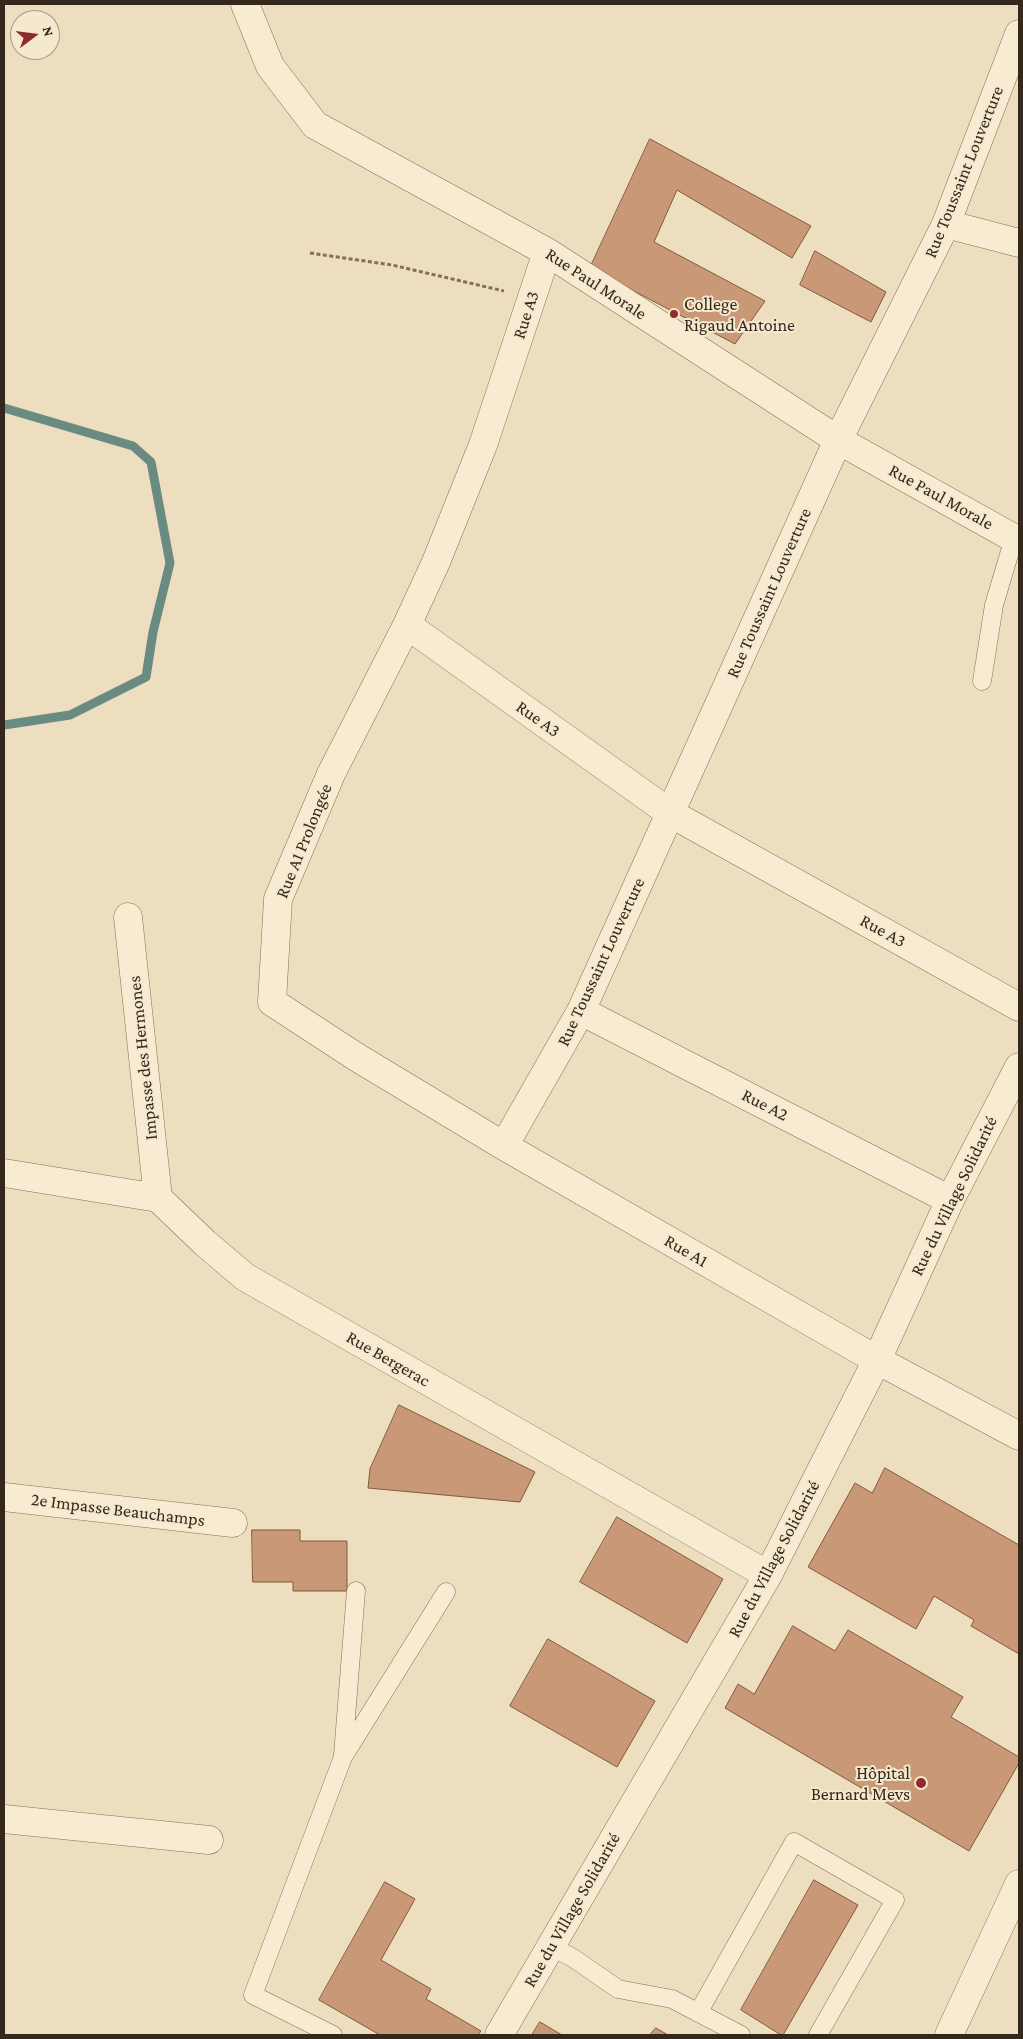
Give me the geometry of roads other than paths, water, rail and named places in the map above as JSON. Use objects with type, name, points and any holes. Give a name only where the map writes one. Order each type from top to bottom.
[{"type":"street","name":"Rue Paul Morale","points":[[245,4],[270,66],[315,124],[547,252],[838,440],[1016,539]]},
{"type":"street","name":"Rue Toussaint Louverture","points":[[504,1146],[581,1011],[838,440],[946,224],[1019,34]]},
{"type":"street","points":[[946,224],[1019,243]]},
{"type":"street","name":"Rue A3","points":[[547,252],[483,445],[436,562],[406,625],[670,813],[1019,1006]]},
{"type":"street","name":"Rue A1 Prolongée","points":[[358,1058],[272,1002],[278,899],[331,774],[406,625]]},
{"type":"street","name":"Impasse des Hermones","points":[[128,917],[158,1198]]},
{"type":"street","name":"Rue A2","points":[[581,1011],[950,1200]]},
{"type":"street","name":"Rue A1","points":[[358,1058],[504,1146],[877,1360],[1019,1436]]},
{"type":"street","name":"Rue du Village Solidarité","points":[[500,2035],[768,1575],[877,1360],[950,1200],[1019,1067]]},
{"type":"street","points":[[4,1173],[158,1198]]},
{"type":"street","name":"Rue Bergerac","points":[[158,1198],[205,1243],[245,1277],[768,1575]]},
{"type":"street","name":"2e Impasse Beauchamps","points":[[4,1497],[233,1523]]},
{"type":"street","points":[[4,1819],[209,1840]]},
{"type":"street","points":[[949,2035],[1019,1884]]},
{"type":"lane","points":[[982,680],[994,605],[1016,539]]},
{"type":"lane","points":[[343,1757],[356,1590]]},
{"type":"lane","points":[[333,2035],[253,1995],[343,1757],[446,1592]]},
{"type":"lane","points":[[698,2013],[794,1842],[895,1900],[818,2035]]},
{"type":"lane","points":[[551,1946],[573,1958],[618,1989],[672,1999],[741,2035]]},
{"type":"waterway","points":[[4,408],[133,446],[151,462],[170,563],[153,632],[146,677],[70,715],[4,725]]},
{"type":"place","name":"College Rigaud Antoine","points":[[674,314]]},
{"type":"place","name":"Hôpital Bernard Mevs","points":[[921,1783]]}]
